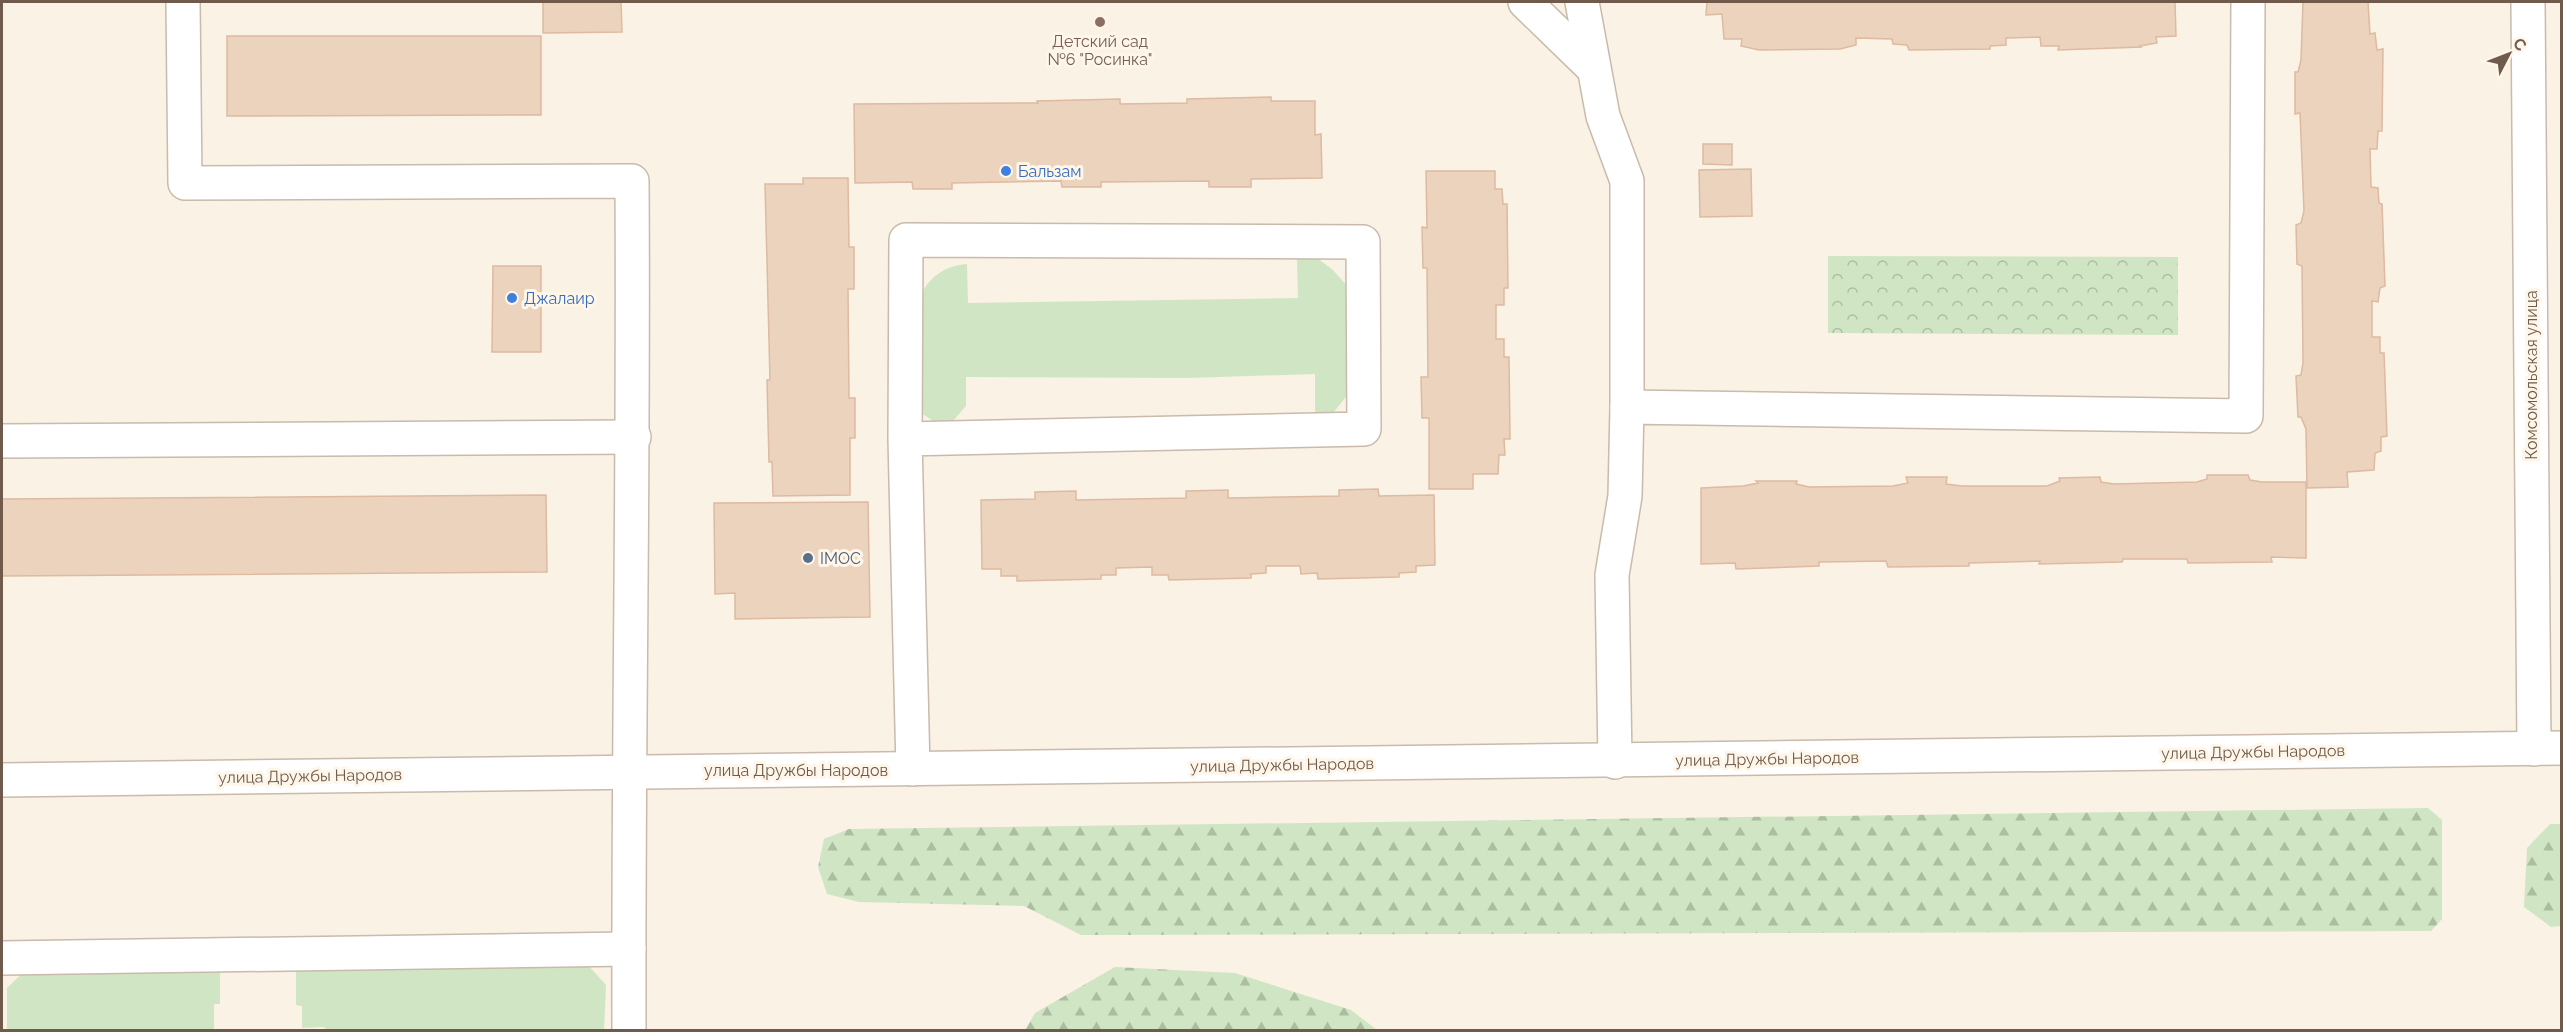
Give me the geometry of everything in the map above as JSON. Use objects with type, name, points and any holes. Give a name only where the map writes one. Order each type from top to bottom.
[{"type":"street","points":[[183,2],[185,183],[632,181],[634,437],[629,772],[629,1030]]},
{"type":"street","points":[[1525,2],[1593,68]]},
{"type":"street","points":[[1582,2],[1603,116],[1627,181],[1625,496],[1612,575],[1615,762]]},
{"type":"street","points":[[1627,407],[2246,416],[2248,2]]},
{"type":"street","name":"Комсомольская улица","points":[[2528,2],[2548,749]]},
{"type":"street","points":[[905,439],[1364,429],[1363,242],[906,240],[905,439],[913,769]]},
{"type":"street","points":[[2,441],[634,437]]},
{"type":"street","name":"улица Дружбы Народов","points":[[2,780],[2548,749]]},
{"type":"street","points":[[2,958],[629,949]]},
{"type":"green space","points":[[1828,256],[2178,257],[2178,335],[1828,333]]},
{"type":"green space","points":[[1317,258],[1333,270],[1349,288],[1349,393],[1330,417],[1315,423],[1315,374],[1188,378],[966,377],[966,406],[952,422],[936,423],[920,412],[919,298],[927,284],[938,274],[951,267],[967,264],[968,303],[1298,298],[1297,259]]},
{"type":"green space","points":[[2428,808],[2442,820],[2442,919],[2431,931],[1081,935],[1024,906],[859,902],[827,894],[818,867],[824,839],[849,829]]},
{"type":"green space","points":[[2550,824],[2561,824],[2561,926],[2551,927],[2524,907],[2527,848]]},
{"type":"green space","points":[[586,963],[606,985],[604,1030],[327,1030],[324,1027],[302,1028],[302,1006],[296,1005],[296,967]]},
{"type":"green space","points":[[1115,967],[1235,973],[1351,1010],[1377,1030],[1025,1030],[1035,1013]]},
{"type":"green space","points":[[220,969],[220,1004],[214,1004],[214,1029],[7,1030],[7,988],[26,970]]},
{"type":"building","points":[[543,2],[621,2],[622,32],[543,33]]},
{"type":"building","points":[[1707,2],[2175,2],[2176,36],[2156,37],[2157,43],[2141,47],[2058,50],[2059,46],[2041,46],[2040,37],[2006,38],[2006,45],[1990,46],[1990,49],[1909,50],[1907,45],[1893,44],[1892,39],[1856,38],[1856,45],[1840,49],[1759,50],[1741,46],[1742,39],[1724,39],[1722,14],[1706,15]]},
{"type":"building","points":[[2303,2],[2368,2],[2370,34],[2375,33],[2377,50],[2383,49],[2382,131],[2378,131],[2377,149],[2370,149],[2371,187],[2378,188],[2379,203],[2382,204],[2385,286],[2380,288],[2378,302],[2372,301],[2372,337],[2380,337],[2380,353],[2384,353],[2387,436],[2381,437],[2381,451],[2375,453],[2374,470],[2347,472],[2348,487],[2307,488],[2306,429],[2301,417],[2298,417],[2296,376],[2301,375],[2303,363],[2302,266],[2297,264],[2296,225],[2301,223],[2304,211],[2300,113],[2295,114],[2295,72],[2298,72],[2301,60]]},
{"type":"building","points":[[227,36],[541,36],[541,115],[227,116]]},
{"type":"building","points":[[1271,97],[1271,101],[1315,101],[1315,135],[1321,134],[1322,178],[1251,179],[1251,187],[1209,187],[1209,181],[1101,182],[1101,187],[1062,187],[1061,181],[952,183],[952,189],[913,189],[912,182],[855,183],[854,104],[1038,103],[1037,101],[1120,99],[1120,104],[1187,103],[1187,99]]},
{"type":"building","points":[[1703,144],[1732,144],[1732,165],[1703,164]]},
{"type":"building","points":[[1751,169],[1752,216],[1700,217],[1699,170]]},
{"type":"building","points":[[1426,171],[1495,171],[1495,189],[1502,189],[1503,204],[1507,204],[1508,288],[1504,288],[1504,305],[1496,305],[1496,339],[1504,339],[1504,357],[1509,357],[1510,439],[1504,439],[1505,455],[1499,455],[1498,474],[1473,474],[1473,489],[1429,489],[1429,418],[1422,418],[1421,377],[1428,377],[1427,268],[1423,268],[1422,227],[1427,228]]},
{"type":"building","points":[[803,178],[848,178],[849,247],[854,247],[854,289],[848,289],[849,398],[855,398],[855,438],[850,438],[850,495],[773,496],[772,462],[769,462],[767,380],[770,380],[765,184],[803,184]]},
{"type":"building","points":[[493,266],[541,266],[541,352],[492,352]]},
{"type":"building","points":[[2207,475],[2248,475],[2250,480],[2262,482],[2306,482],[2306,558],[2271,557],[2272,562],[2188,563],[2187,559],[2123,559],[2122,562],[2039,564],[2040,561],[1969,563],[1969,566],[1888,567],[1886,561],[1819,562],[1819,566],[1736,569],[1735,563],[1701,564],[1701,488],[1743,486],[1758,483],[1756,481],[1797,481],[1796,484],[1809,487],[1893,486],[1908,483],[1906,477],[1947,477],[1946,484],[1962,486],[2047,486],[2060,481],[2059,478],[2100,477],[2101,482],[2114,484],[2197,482],[2207,479]]},
{"type":"building","points":[[1378,489],[1379,496],[1434,495],[1435,565],[1416,566],[1416,572],[1399,573],[1399,577],[1318,579],[1317,573],[1301,574],[1300,566],[1266,566],[1266,573],[1251,574],[1251,578],[1169,580],[1168,575],[1152,575],[1152,567],[1116,568],[1116,575],[1101,575],[1101,579],[1017,581],[1017,576],[1001,576],[1001,569],[982,569],[981,500],[1035,499],[1035,492],[1076,491],[1076,500],[1186,498],[1186,491],[1228,490],[1228,498],[1339,496],[1339,490]]},
{"type":"building","points":[[546,495],[547,572],[2,576],[2,499]]},
{"type":"building","points":[[868,502],[870,617],[735,619],[735,593],[715,594],[714,503]]},
{"type":"place","name":"Детский сад №6 \"Росинка\"","points":[[1100,22]]},
{"type":"place","name":"Бальзам","points":[[1006,171]]},
{"type":"place","name":"Джалаир","points":[[512,298]]},
{"type":"place","name":"IMOC","points":[[808,558]]}]
